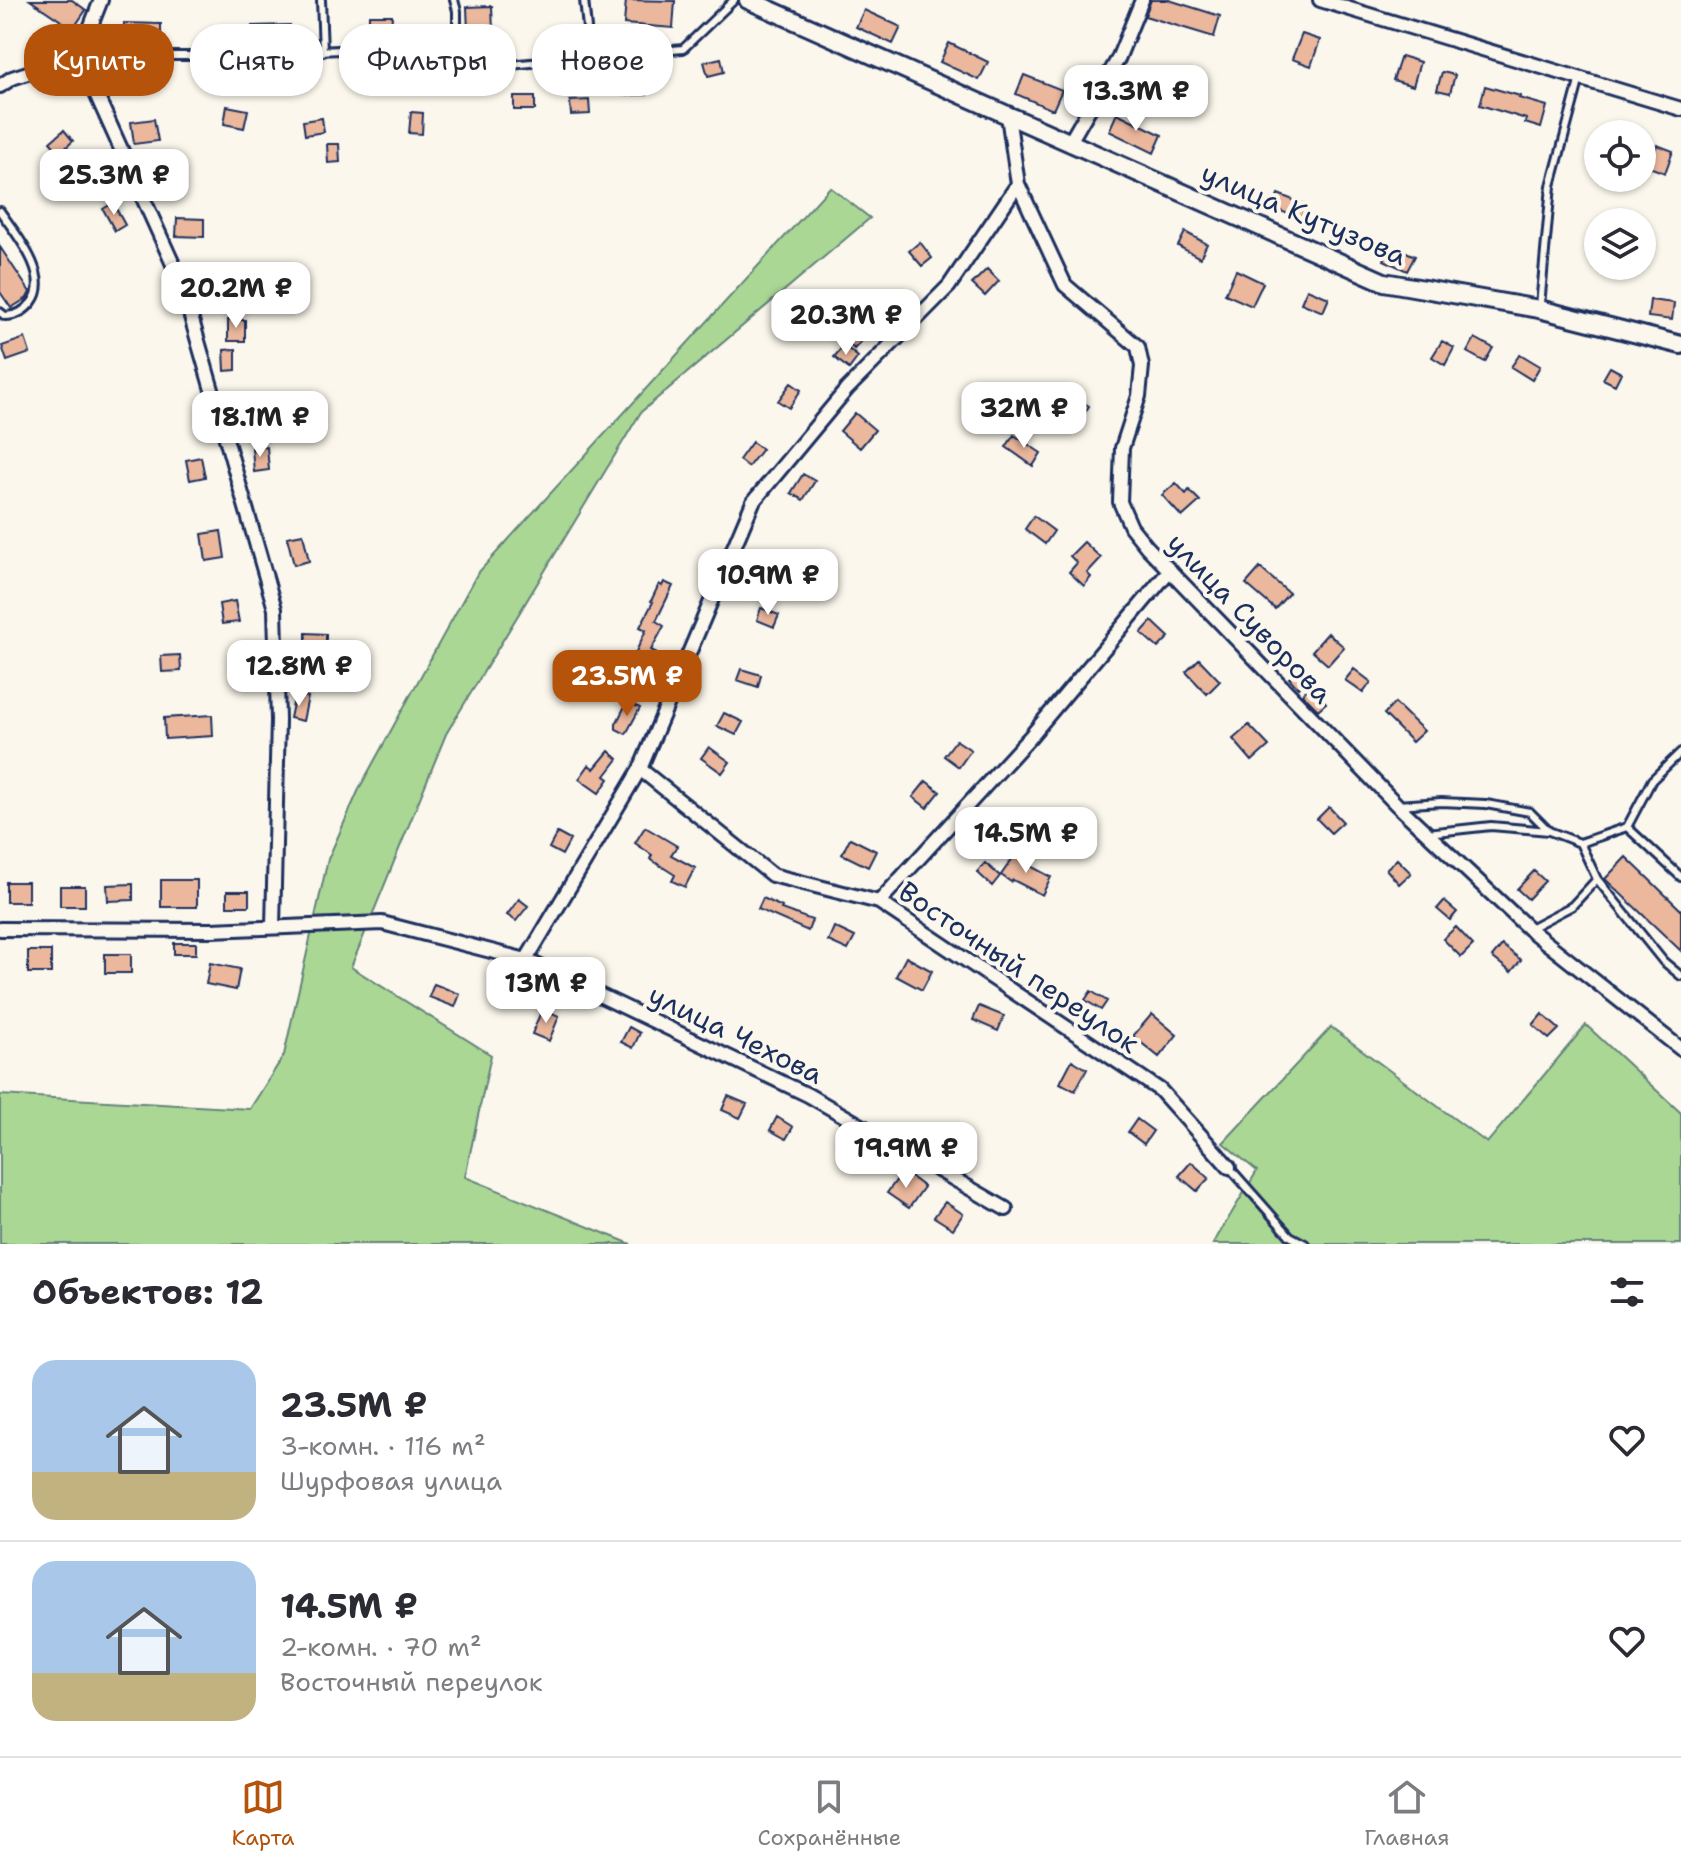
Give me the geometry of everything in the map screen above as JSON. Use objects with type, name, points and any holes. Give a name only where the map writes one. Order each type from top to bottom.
[{"type":"street","points":[[92,24],[101,0]]},
{"type":"street","name":"улица Кутузова","points":[[748,0],[1384,282],[1539,309],[1681,345]]},
{"type":"street","points":[[1070,142],[1118,59],[1142,0]]},
{"type":"street","points":[[1320,0],[1681,109]]},
{"type":"street","points":[[0,86],[24,74]]},
{"type":"street","points":[[97,96],[181,282],[275,609],[278,720],[273,926]]},
{"type":"street","name":"улица Суворова","points":[[1008,116],[1018,184],[1065,285],[1138,347],[1142,366],[1139,396],[1122,448],[1120,502],[1131,527],[1397,805],[1529,929],[1681,1049]]},
{"type":"street","points":[[526,960],[640,769],[753,502],[847,389],[949,286],[1018,184]]},
{"type":"street","points":[[879,902],[1030,737],[1170,570]]},
{"type":"street","name":"Восточный переулок","points":[[640,769],[772,875],[879,902],[1160,1090],[1229,1167]]},
{"type":"street","name":"улица Чехова","points":[[0,929],[212,930],[382,923],[526,960],[808,1095],[1006,1209]]},
{"type":"lane","points":[[321,0],[322,24]]},
{"type":"lane","points":[[454,0],[457,24]]},
{"type":"lane","points":[[584,0],[587,24]]},
{"type":"lane","points":[[673,50],[683,49],[734,0]]},
{"type":"lane","points":[[323,52],[339,51]]},
{"type":"lane","points":[[1539,309],[1551,186],[1580,78]]},
{"type":"lane","points":[[0,211],[33,260],[38,288],[36,297],[28,307],[15,316],[5,316],[0,312]]},
{"type":"lane","points":[[1427,833],[1491,826],[1549,831],[1580,843],[1627,827],[1652,780],[1680,755]]},
{"type":"lane","points":[[1397,805],[1441,802],[1486,804],[1530,812],[1549,831]]},
{"type":"lane","points":[[1627,827],[1681,877]]},
{"type":"lane","points":[[1580,843],[1597,879],[1663,961],[1681,976]]},
{"type":"lane","points":[[1529,929],[1572,906],[1597,879]]},
{"type":"lane","points":[[1229,1167],[1290,1236],[1305,1244]]},
{"type":"green space","points":[[830,187],[870,218],[641,412],[446,734],[351,967],[491,1055],[465,1177],[631,1244],[0,1244],[0,1095],[250,1109],[284,1055],[328,859],[360,787],[477,574]]},
{"type":"green space","points":[[1586,1025],[1681,1113],[1681,1244],[1213,1244],[1257,1171],[1223,1143],[1331,1027],[1487,1143]]},
{"type":"building","points":[[30,0],[72,0],[86,10],[76,24],[66,24]]},
{"type":"building","points":[[626,0],[675,1],[673,28],[673,24],[624,24]]},
{"type":"building","points":[[1151,0],[1169,0],[1220,16],[1214,37],[1145,16]]},
{"type":"building","points":[[492,6],[493,24],[468,24],[467,7]]},
{"type":"building","points":[[864,10],[901,27],[893,44],[856,27]]},
{"type":"building","points":[[369,15],[392,15],[392,24],[369,24]]},
{"type":"building","points":[[1302,34],[1320,40],[1311,66],[1292,59]]},
{"type":"building","points":[[949,43],[988,62],[979,80],[940,62]]},
{"type":"building","points":[[1401,56],[1420,62],[1413,86],[1393,80]]},
{"type":"building","points":[[721,58],[724,72],[708,76],[704,62]]},
{"type":"building","points":[[1442,72],[1455,75],[1450,93],[1437,90]]},
{"type":"building","points":[[1024,75],[1062,90],[1053,110],[1016,94]]},
{"type":"building","points":[[1485,86],[1547,106],[1541,128],[1525,123],[1526,119],[1480,105]]},
{"type":"building","points":[[514,97],[535,97],[535,110],[514,110]]},
{"type":"building","points":[[589,100],[590,114],[571,115],[570,101]]},
{"type":"building","points":[[227,106],[248,110],[244,128],[224,124]]},
{"type":"building","points":[[411,112],[423,113],[422,134],[409,133]]},
{"type":"building","points":[[1117,113],[1162,135],[1154,153],[1109,131]]},
{"type":"building","points":[[322,118],[324,132],[305,135],[303,121]]},
{"type":"building","points":[[154,119],[158,141],[134,144],[131,122]]},
{"type":"building","points":[[64,130],[73,141],[60,153],[50,142]]},
{"type":"building","points":[[327,144],[339,144],[340,162],[328,163]]},
{"type":"building","points":[[1657,145],[1673,151],[1665,173],[1656,170]]},
{"type":"building","points":[[1278,194],[1306,205],[1301,219],[1273,208]]},
{"type":"building","points":[[113,203],[125,225],[115,231],[103,209]]},
{"type":"building","points":[[177,218],[204,219],[204,237],[176,236]]},
{"type":"building","points":[[1185,232],[1207,244],[1200,258],[1178,246]]},
{"type":"building","points":[[920,242],[932,258],[922,266],[909,251]]},
{"type":"building","points":[[1391,245],[1415,256],[1407,271],[1384,260]]},
{"type":"building","points":[[0,247],[30,292],[27,298],[11,308],[0,292]]},
{"type":"building","points":[[987,269],[999,281],[985,296],[972,284]]},
{"type":"building","points":[[1236,270],[1263,283],[1252,306],[1225,294]]},
{"type":"building","points":[[1307,289],[1329,298],[1323,312],[1301,303]]},
{"type":"building","points":[[1650,300],[1674,303],[1672,320],[1648,317]]},
{"type":"building","points":[[880,303],[897,316],[885,330],[878,324],[854,349],[847,342],[853,336],[847,331],[860,317],[865,321]]},
{"type":"building","points":[[228,320],[245,320],[245,341],[228,341]]},
{"type":"building","points":[[25,338],[30,353],[7,361],[2,346]]},
{"type":"building","points":[[1475,338],[1493,348],[1485,362],[1467,352]]},
{"type":"building","points":[[1442,341],[1454,348],[1445,365],[1432,357]]},
{"type":"building","points":[[844,345],[858,357],[849,369],[834,357]]},
{"type":"building","points":[[236,349],[236,370],[225,371],[224,350]]},
{"type":"building","points":[[1520,354],[1540,366],[1532,380],[1511,367]]},
{"type":"building","points":[[1610,367],[1621,373],[1615,385],[1603,379]]},
{"type":"building","points":[[791,383],[801,390],[789,408],[778,401]]},
{"type":"building","points":[[1073,396],[1089,406],[1077,425],[1061,415]]},
{"type":"building","points":[[855,413],[875,430],[860,448],[840,431]]},
{"type":"building","points":[[1014,435],[1041,453],[1033,466],[1006,447]]},
{"type":"building","points":[[752,442],[762,449],[748,467],[739,460]]},
{"type":"building","points":[[267,447],[269,470],[254,472],[252,448]]},
{"type":"building","points":[[201,457],[205,477],[190,480],[186,460]]},
{"type":"building","points":[[803,474],[815,481],[803,500],[791,493]]},
{"type":"building","points":[[1176,483],[1186,494],[1189,490],[1200,501],[1182,517],[1162,495]]},
{"type":"building","points":[[1034,516],[1054,531],[1045,544],[1025,529]]},
{"type":"building","points":[[221,531],[225,558],[206,561],[202,534]]},
{"type":"building","points":[[303,534],[309,561],[294,565],[287,537]]},
{"type":"building","points":[[1084,542],[1101,558],[1087,573],[1091,577],[1084,586],[1069,572],[1077,563],[1070,556]]},
{"type":"building","points":[[1260,568],[1289,593],[1275,609],[1246,584]]},
{"type":"building","points":[[664,582],[673,586],[656,621],[664,626],[651,650],[657,653],[646,675],[629,667],[646,630],[640,627],[659,584],[662,586]]},
{"type":"building","points":[[235,601],[239,622],[222,624],[219,604]]},
{"type":"building","points":[[761,608],[779,615],[774,627],[757,620]]},
{"type":"building","points":[[1152,621],[1169,637],[1158,648],[1141,633]]},
{"type":"building","points":[[306,633],[326,634],[326,660],[306,659]]},
{"type":"building","points":[[1328,633],[1344,647],[1328,665],[1312,651]]},
{"type":"building","points":[[180,655],[181,671],[162,672],[161,656]]},
{"type":"building","points":[[1199,659],[1220,681],[1207,694],[1186,672]]},
{"type":"building","points":[[1301,668],[1309,677],[1298,688],[1289,678]]},
{"type":"building","points":[[741,669],[761,675],[758,687],[737,680]]},
{"type":"building","points":[[1354,669],[1371,682],[1363,693],[1345,680]]},
{"type":"building","points":[[256,671],[257,688],[245,688],[244,672]]},
{"type":"building","points":[[1311,686],[1326,703],[1318,710],[1302,694]]},
{"type":"building","points":[[295,694],[308,697],[303,721],[290,718]]},
{"type":"building","points":[[627,702],[640,708],[626,734],[616,729],[616,724]]},
{"type":"building","points":[[1395,703],[1424,731],[1412,742],[1384,714]]},
{"type":"building","points":[[724,713],[743,722],[736,735],[717,726]]},
{"type":"building","points":[[212,715],[213,736],[165,739],[164,718]]},
{"type":"building","points":[[1249,725],[1269,746],[1252,761],[1233,739]]},
{"type":"building","points":[[956,740],[971,750],[959,767],[944,756]]},
{"type":"building","points":[[709,747],[730,762],[722,773],[701,758]]},
{"type":"building","points":[[609,751],[618,759],[605,776],[609,779],[599,793],[579,779],[589,765],[594,769]]},
{"type":"building","points":[[926,781],[940,792],[927,808],[913,797]]},
{"type":"building","points":[[1329,807],[1343,822],[1331,833],[1317,819]]},
{"type":"building","points":[[645,827],[677,846],[671,855],[695,868],[685,887],[672,881],[675,875],[650,859],[652,855],[635,843]]},
{"type":"building","points":[[557,833],[570,840],[562,855],[549,848]]},
{"type":"building","points":[[850,838],[876,851],[868,867],[842,854]]},
{"type":"building","points":[[1015,855],[1051,877],[1042,895],[1001,875]]},
{"type":"building","points":[[1626,857],[1681,910],[1681,951],[1605,879]]},
{"type":"building","points":[[1397,859],[1411,873],[1399,884],[1386,869]]},
{"type":"building","points":[[985,863],[1000,876],[992,886],[977,872]]},
{"type":"building","points":[[1534,871],[1545,881],[1528,899],[1517,889]]},
{"type":"building","points":[[161,880],[197,880],[197,907],[161,907]]},
{"type":"building","points":[[6,882],[28,882],[28,902],[6,902]]},
{"type":"building","points":[[133,884],[133,900],[108,901],[107,885]]},
{"type":"building","points":[[60,886],[85,886],[85,906],[60,906]]},
{"type":"building","points":[[227,891],[249,891],[249,906],[227,906]]},
{"type":"building","points":[[763,898],[781,909],[812,920],[808,931],[758,909]]},
{"type":"building","points":[[519,899],[528,906],[516,921],[507,915]]},
{"type":"building","points":[[1444,901],[1457,912],[1450,920],[1437,909]]},
{"type":"building","points":[[834,927],[855,937],[848,950],[828,941]]},
{"type":"building","points":[[1456,927],[1473,945],[1461,957],[1443,939]]},
{"type":"building","points":[[174,943],[196,943],[196,954],[174,954]]},
{"type":"building","points":[[1502,945],[1521,960],[1511,972],[1492,957]]},
{"type":"building","points":[[28,951],[51,951],[51,973],[28,973]]},
{"type":"building","points":[[105,954],[131,954],[131,973],[105,973]]},
{"type":"building","points":[[906,957],[932,971],[922,990],[896,976]]},
{"type":"building","points":[[210,963],[240,969],[236,990],[206,984]]},
{"type":"building","points":[[434,984],[460,994],[455,1007],[429,997]]},
{"type":"building","points":[[1091,991],[1107,1001],[1101,1010],[1085,1000]]},
{"type":"building","points":[[979,1006],[1004,1016],[998,1031],[973,1020]]},
{"type":"building","points":[[542,1009],[559,1016],[549,1041],[532,1034]]},
{"type":"building","points":[[1152,1014],[1177,1035],[1159,1057],[1133,1036]]},
{"type":"building","points":[[1542,1014],[1559,1029],[1549,1039],[1533,1025]]},
{"type":"building","points":[[629,1027],[640,1033],[633,1048],[621,1042]]},
{"type":"building","points":[[1072,1060],[1087,1069],[1075,1091],[1060,1083]]},
{"type":"building","points":[[728,1096],[747,1104],[740,1118],[722,1110]]},
{"type":"building","points":[[777,1117],[793,1127],[786,1139],[770,1130]]},
{"type":"building","points":[[1137,1119],[1153,1131],[1144,1144],[1128,1132]]},
{"type":"building","points":[[1191,1162],[1209,1178],[1197,1191],[1179,1176]]},
{"type":"building","points":[[903,1171],[924,1187],[909,1208],[887,1193]]},
{"type":"building","points":[[945,1202],[963,1214],[953,1229],[934,1217]]}]
